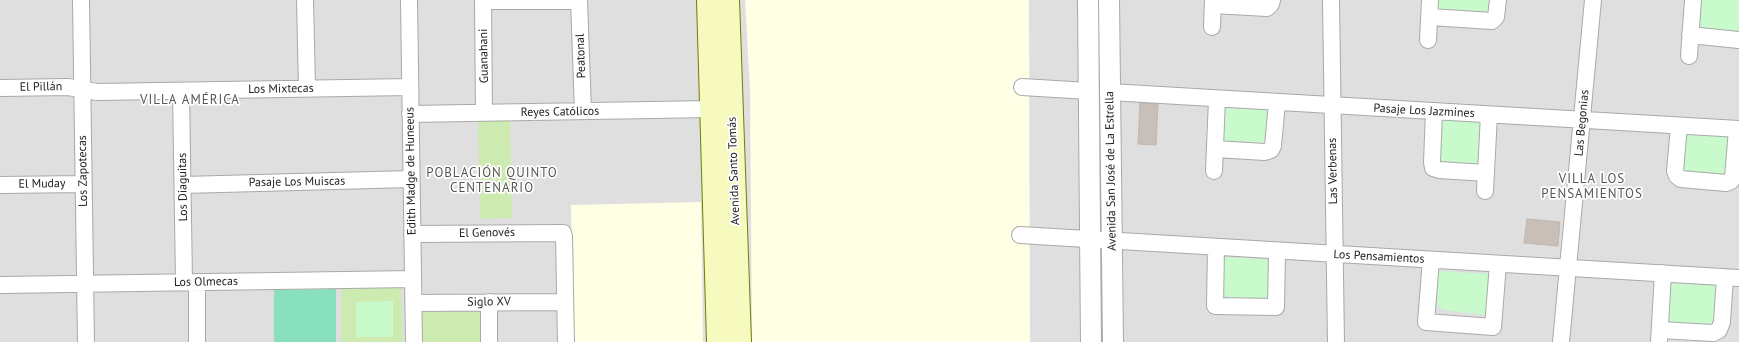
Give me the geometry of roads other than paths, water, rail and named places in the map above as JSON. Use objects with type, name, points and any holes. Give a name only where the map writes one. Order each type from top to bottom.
[{"type":"main road","name":"Avenida Santo Tomás","points":[[708,0],[718,342]]},
{"type":"main road","name":"Avenida Santo Tomás","points":[[728,0],[740,342]]},
{"type":"street","name":"Los Zapotecas","points":[[81,0],[86,342]]},
{"type":"street","points":[[305,0],[307,89]]},
{"type":"street","name":"Edith Madge de Huneeus","points":[[409,0],[409,87],[414,342]]},
{"type":"street","points":[[483,0],[579,1]]},
{"type":"street","name":"Guanahani","points":[[483,0],[484,113]]},
{"type":"street","name":"Avenida San José de La Estrella","points":[[1088,0],[1091,342]]},
{"type":"street","name":"Avenida San José de La Estrella","points":[[1109,0],[1112,342]]},
{"type":"street","points":[[1212,27],[1213,2],[1267,8],[1271,4],[1272,0]]},
{"type":"street","name":"Las Verbenas","points":[[1331,0],[1336,342]]},
{"type":"street","points":[[1428,40],[1430,0]]},
{"type":"street","points":[[1430,17],[1492,21],[1496,17],[1498,0]]},
{"type":"street","name":"Las Begonias","points":[[1561,342],[1593,0]]},
{"type":"street","points":[[1689,56],[1693,0]]},
{"type":"street","name":"Peatonal","points":[[579,1],[583,111]]},
{"type":"street","points":[[1690,35],[1739,40]]},
{"type":"street","name":"El Pillán","points":[[0,88],[68,87],[82,90]]},
{"type":"street","name":"Los Mixtecas","points":[[82,90],[97,92],[409,87]]},
{"type":"street","points":[[1022,87],[1089,91]]},
{"type":"street","name":"Los Diaguitas","points":[[181,91],[182,185],[190,282],[197,342]]},
{"type":"street","name":"Pasaje Los Jazmines","points":[[1110,92],[1738,129]]},
{"type":"street","points":[[1214,171],[1217,99]]},
{"type":"street","points":[[1215,149],[1265,152],[1271,150],[1273,146],[1277,102]]},
{"type":"street","name":"Reyes Católicos","points":[[410,114],[711,109]]},
{"type":"street","points":[[1434,112],[1433,168],[1439,170],[1486,173]]},
{"type":"street","points":[[1485,191],[1489,115]]},
{"type":"street","points":[[1679,126],[1675,172],[1677,176],[1681,179],[1726,183],[1731,181],[1733,178],[1738,129]]},
{"type":"street","name":"Pasaje Los Muiscas","points":[[182,185],[411,179]]},
{"type":"street","name":"El Muday","points":[[0,185],[83,184]]},
{"type":"street","name":"El Genovés","points":[[412,234],[563,233],[565,302]]},
{"type":"street","name":"Los Pensamientos","points":[[1020,236],[1111,240],[1732,277]]},
{"type":"street","points":[[1216,247],[1215,306],[1276,307],[1277,251]]},
{"type":"street","points":[[1431,260],[1426,322],[1493,327],[1498,264]]},
{"type":"street","points":[[1663,273],[1659,336],[1713,333],[1719,330],[1732,277]]},
{"type":"street","name":"Los Olmecas","points":[[0,285],[413,279]]},
{"type":"street","points":[[489,302],[489,342]]},
{"type":"street","points":[[565,302],[566,342]]},
{"type":"street","name":"Siglo XV","points":[[413,303],[565,302]]},
{"type":"district","name":"VILLA AMÉRICA","points":[[190,100]]},
{"type":"district","name":"POBLACIÓN QUINTO CENTENARIO","points":[[492,180]]},
{"type":"district","name":"VILLA LOS PENSAMIENTOS","points":[[1592,186]]}]
